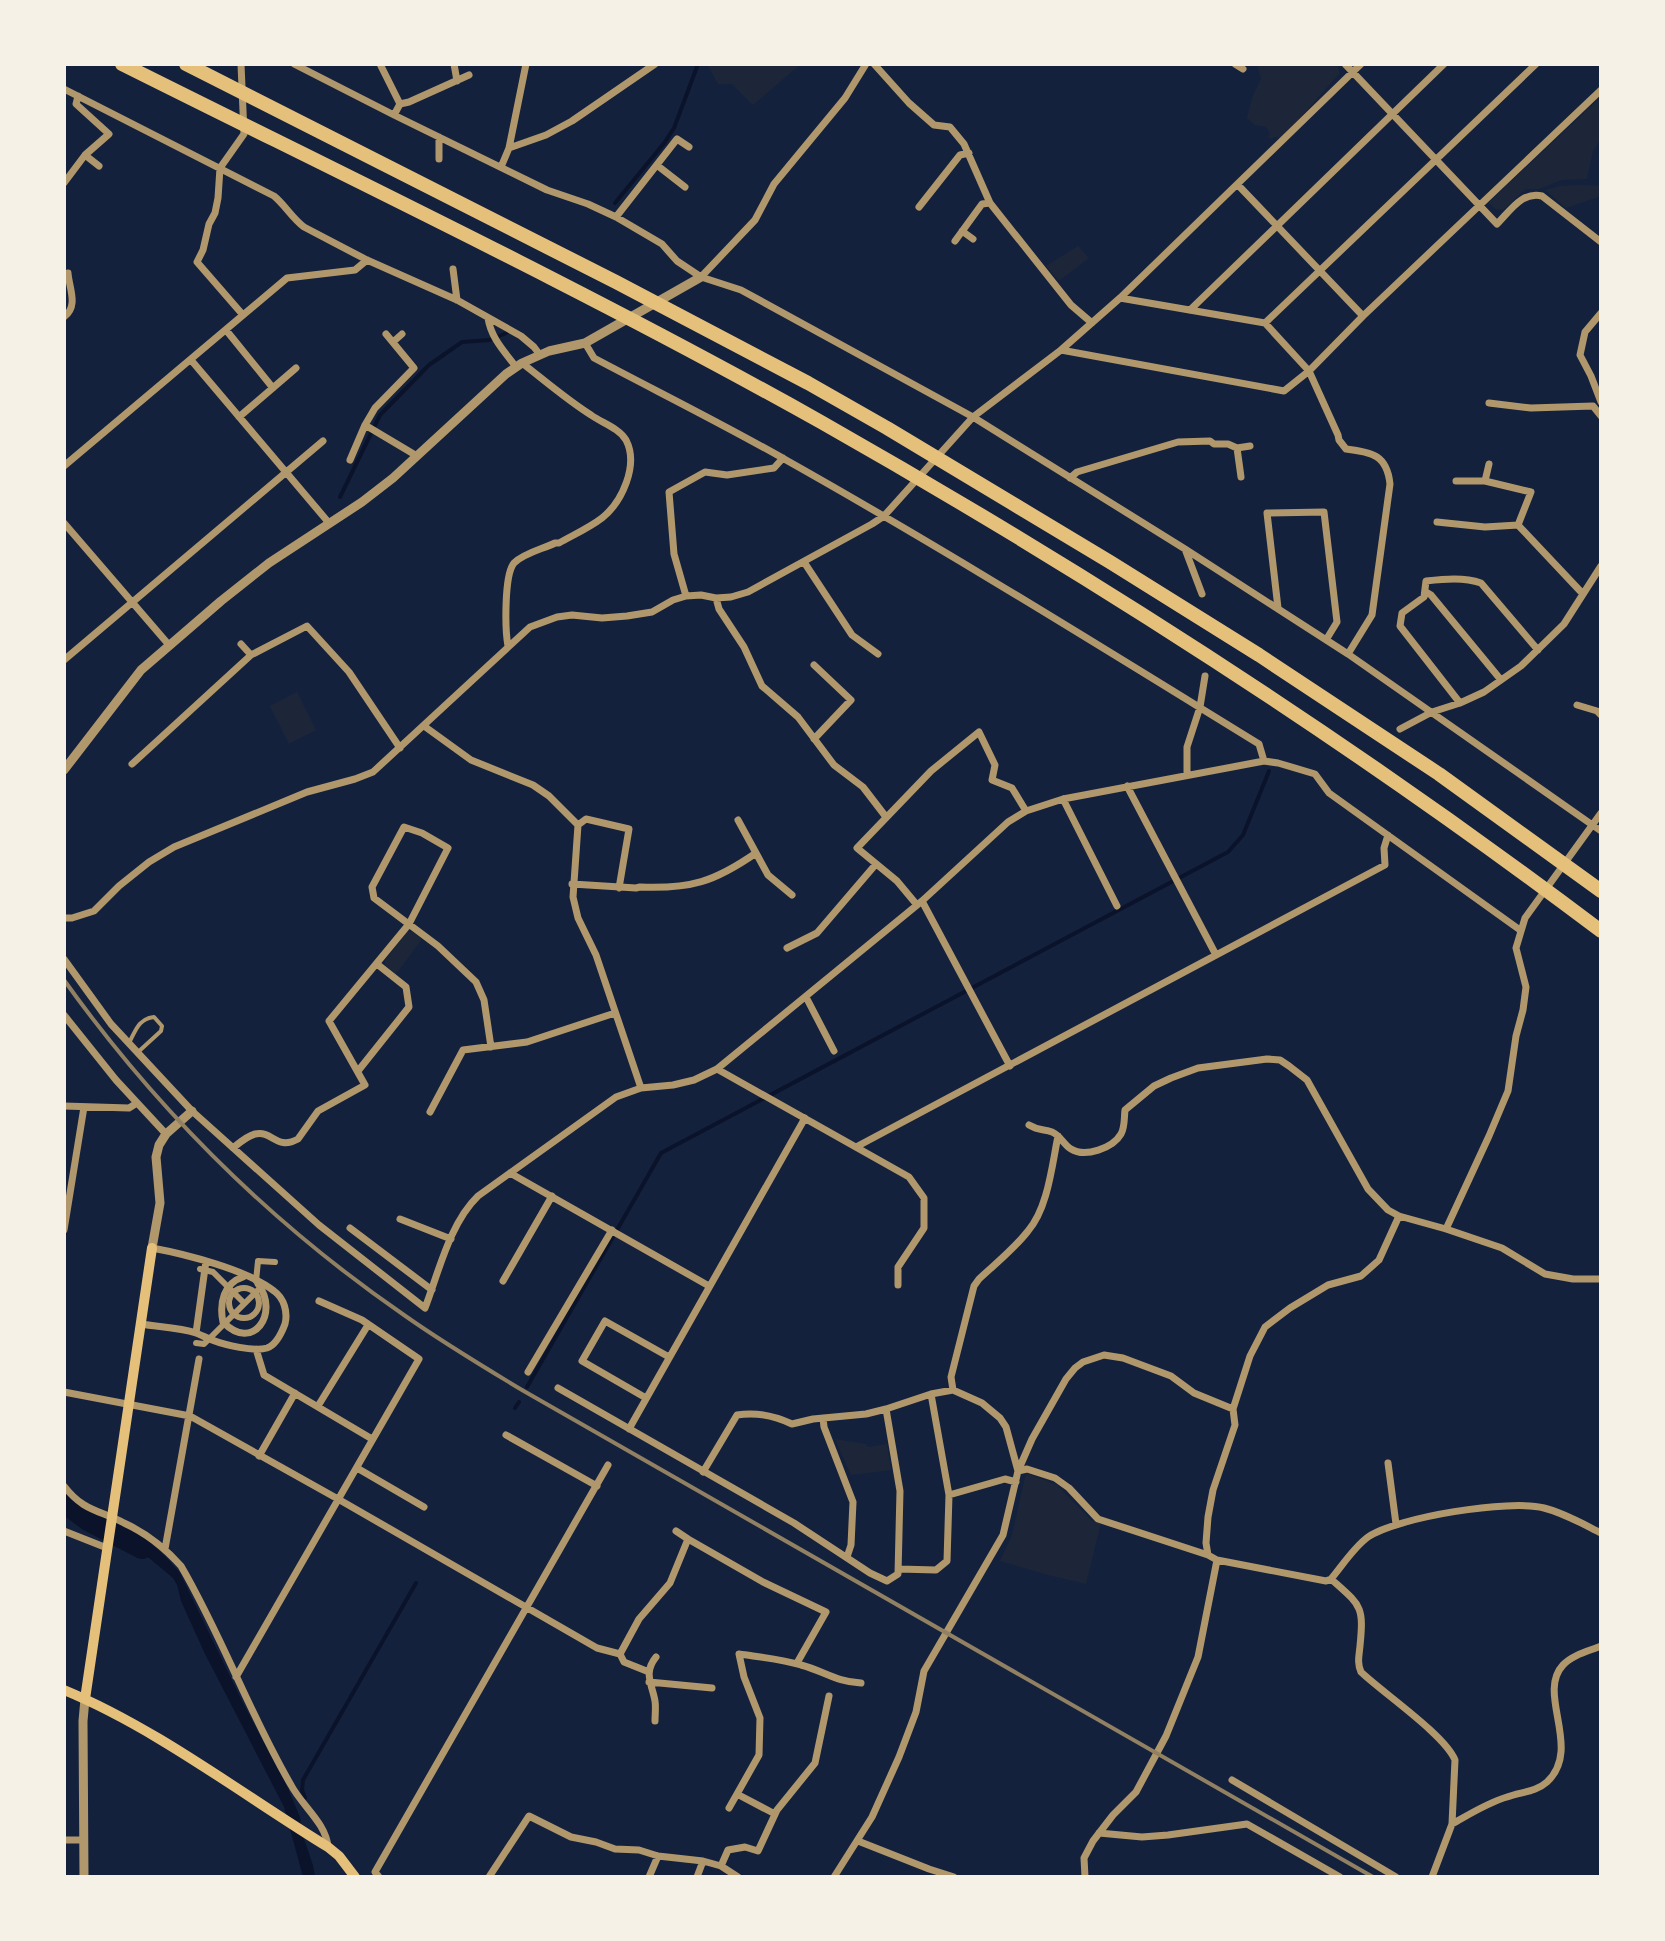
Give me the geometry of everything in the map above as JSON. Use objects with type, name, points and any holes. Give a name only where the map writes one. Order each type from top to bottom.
[{"type":"highway","points":[[122,64],[590,298],[964,505],[1172,633],[1421,799],[1601,931]]},
{"type":"highway","points":[[186,64],[616,282],[887,428],[1259,655],[1439,774],[1601,891]]},
{"type":"main road","points":[[85,1699],[152,1248]]},
{"type":"main road","points":[[64,1690],[137,1726],[326,1846],[339,1856],[355,1877]]},
{"type":"street","points":[[241,64],[244,134],[220,168],[215,213],[197,262],[243,315]]},
{"type":"street","points":[[294,64],[547,190],[616,217],[662,244],[677,261],[701,277],[741,290],[973,417],[1348,654],[1601,831]]},
{"type":"street","points":[[380,64],[400,104]]},
{"type":"street","points":[[454,64],[457,81]]},
{"type":"street","points":[[501,167],[509,148],[526,64]]},
{"type":"street","points":[[509,148],[546,135],[572,121],[655,64]]},
{"type":"street","points":[[64,770],[141,670],[269,563],[393,478],[506,374],[540,355],[585,343],[701,277],[755,220],[774,184],[845,98],[866,64]]},
{"type":"street","points":[[874,64],[934,125],[950,127],[969,153],[990,203],[1071,305],[1092,323]]},
{"type":"street","points":[[1345,64],[1497,224],[1518,202],[1536,194],[1601,242]]},
{"type":"street","points":[[64,918],[94,911],[149,862],[174,847],[307,792],[373,772],[530,627],[545,620],[572,615],[602,618],[652,612],[686,596],[716,598],[748,592],[884,516],[973,417],[1061,350],[1120,298],[1361,64]]},
{"type":"street","points":[[1190,310],[1444,64]]},
{"type":"street","points":[[1265,323],[1536,64]]},
{"type":"street","points":[[394,115],[400,104],[469,75]]},
{"type":"street","points":[[64,89],[274,196],[304,227],[367,260],[457,300],[521,336],[540,355]]},
{"type":"street","points":[[1061,350],[1284,391],[1309,371],[1601,90]]},
{"type":"street","points":[[64,183],[85,155],[109,134],[76,104],[78,96]]},
{"type":"street","points":[[439,137],[439,159]]},
{"type":"street","points":[[616,217],[677,139],[689,147]]},
{"type":"street","points":[[919,207],[960,155],[969,153]]},
{"type":"street","points":[[85,155],[99,166]]},
{"type":"street","points":[[658,166],[685,187]]},
{"type":"street","points":[[1238,185],[1363,316]]},
{"type":"street","points":[[918,189],[927,197]]},
{"type":"street","points":[[955,241],[982,204],[990,203]]},
{"type":"street","points":[[962,231],[973,239]]},
{"type":"street","points":[[64,466],[287,278],[355,270],[367,260]]},
{"type":"street","points":[[453,269],[457,300]]},
{"type":"street","points":[[64,317],[72,306],[73,295],[68,273]]},
{"type":"street","points":[[1120,298],[1265,323],[1309,371],[1339,440],[1346,449],[1367,452],[1380,458],[1389,472],[1390,484],[1372,615],[1348,654]]},
{"type":"street","points":[[1601,313],[1585,332],[1580,355],[1601,402]]},
{"type":"street","points":[[488,317],[490,331],[519,365],[622,435],[630,453],[630,468],[623,489],[602,518],[559,543],[519,559],[509,570],[508,646]]},
{"type":"street","points":[[226,330],[273,388]]},
{"type":"street","points":[[350,460],[370,428],[375,408],[414,368],[386,334]]},
{"type":"street","points":[[393,342],[402,334]]},
{"type":"street","points":[[585,343],[594,358],[783,458],[884,516],[1200,707],[1259,744],[1264,761]]},
{"type":"street","points":[[191,360],[329,523]]},
{"type":"street","points":[[239,417],[296,368]]},
{"type":"street","points":[[1489,403],[1531,408],[1593,406],[1601,416]]},
{"type":"street","points":[[370,428],[417,456]]},
{"type":"street","points":[[64,660],[323,441]]},
{"type":"street","points":[[1070,478],[1077,472],[1178,442],[1210,441],[1237,448],[1250,446]]},
{"type":"street","points":[[1237,448],[1241,477]]},
{"type":"street","points":[[686,596],[674,554],[669,492],[705,472],[727,475],[774,468],[783,458]]},
{"type":"street","points":[[1485,481],[1489,464]]},
{"type":"street","points":[[1456,481],[1485,481],[1531,492],[1518,525]]},
{"type":"street","points":[[1278,608],[1267,513],[1324,512],[1337,622],[1326,640]]},
{"type":"street","points":[[1437,522],[1485,527],[1518,525]]},
{"type":"street","points":[[64,523],[169,645]]},
{"type":"street","points":[[1518,525],[1583,594]]},
{"type":"street","points":[[1185,549],[1202,594]]},
{"type":"street","points":[[804,562],[852,635],[878,654]]},
{"type":"street","points":[[1400,729],[1432,712],[1484,692],[1521,666],[1564,624],[1601,566]]},
{"type":"street","points":[[1460,703],[1400,626],[1402,613],[1424,597],[1426,581],[1445,579],[1481,583],[1538,650]]},
{"type":"street","points":[[1426,592],[1501,680]]},
{"type":"street","points":[[716,598],[719,609],[744,647],[762,686],[798,717],[834,765],[863,787],[886,817]]},
{"type":"street","points":[[132,764],[251,655],[317,622]]},
{"type":"street","points":[[307,626],[349,672],[400,748]]},
{"type":"street","points":[[241,644],[251,655]]},
{"type":"street","points":[[814,665],[851,700],[814,739]]},
{"type":"street","points":[[1187,774],[1187,747],[1200,707],[1205,676]]},
{"type":"street","points":[[1577,705],[1601,715]]},
{"type":"street","points":[[424,726],[471,760],[533,785],[549,796],[578,825]]},
{"type":"street","points":[[1010,1066],[920,903],[857,848],[931,771],[979,732],[995,765],[992,780],[1012,788],[1026,811]]},
{"type":"street","points":[[64,959],[111,1024],[192,1111],[319,1225],[428,1309],[451,1239],[467,1207],[478,1196],[616,1097],[641,1088],[694,1080],[717,1069],[920,903],[1008,822],[1026,811],[1063,799],[1187,774],[1264,761],[1278,763],[1315,774],[1329,793],[1520,930]]},
{"type":"street","points":[[1315,774],[1325,768]]},
{"type":"street","points":[[1127,786],[1216,955]]},
{"type":"street","points":[[1063,799],[1117,906]]},
{"type":"street","points":[[1446,1229],[1508,1091],[1526,987],[1516,948],[1520,930],[1525,918],[1601,813]]},
{"type":"street","points":[[619,888],[629,829],[586,819],[578,825],[573,897],[641,1088]]},
{"type":"street","points":[[738,820],[768,875],[792,895]]},
{"type":"street","points":[[233,1148],[258,1133],[279,1143],[294,1142],[318,1111],[365,1085],[329,1021],[409,924],[448,848],[404,827],[372,887],[374,898],[409,924],[438,946],[476,982],[484,1000],[491,1047]]},
{"type":"street","points":[[856,1147],[1385,865],[1384,848],[1388,835]]},
{"type":"street","points":[[572,884],[619,888],[679,887],[706,882],[756,853]]},
{"type":"street","points":[[787,948],[817,933],[876,864]]},
{"type":"street","points":[[843,902],[851,909]]},
{"type":"street","points":[[792,934],[799,942]]},
{"type":"street","points":[[358,1071],[409,1007],[406,987],[377,964]]},
{"type":"street","points":[[806,997],[834,1051]]},
{"type":"street","points":[[430,1112],[463,1050],[527,1042],[615,1013]]},
{"type":"street","points":[[64,1015],[166,1134]]},
{"type":"street","points":[[1029,1125],[1039,1131],[1052,1132],[1072,1150],[1094,1152],[1119,1138],[1125,1110],[1154,1086],[1198,1068],[1280,1060],[1307,1080],[1368,1189],[1388,1210],[1502,1248],[1545,1274],[1573,1279],[1601,1279]]},
{"type":"street","points":[[717,1069],[909,1177],[924,1198],[924,1228],[898,1267],[898,1285]]},
{"type":"street","points":[[64,1106],[129,1108],[137,1103]]},
{"type":"street","points":[[64,1230],[84,1107]]},
{"type":"street","points":[[141,1324],[196,1333],[215,1342],[256,1349],[273,1345],[282,1332],[287,1314],[284,1302],[275,1291],[250,1278],[206,1261],[152,1248],[160,1203],[156,1157],[166,1134],[192,1111]]},
{"type":"street","points":[[629,1429],[805,1118]]},
{"type":"street","points":[[953,1390],[951,1377],[974,1286],[1030,1230],[1047,1187],[1058,1136]]},
{"type":"street","points":[[510,1173],[709,1286]]},
{"type":"street","points":[[503,1281],[552,1196]]},
{"type":"street","points":[[1208,1555],[1208,1517],[1213,1490],[1235,1425],[1233,1409],[1250,1356],[1265,1327],[1328,1285],[1361,1276],[1379,1260],[1399,1216]]},
{"type":"street","points":[[400,1219],[451,1239]]},
{"type":"street","points":[[350,1228],[432,1290]]},
{"type":"street","points":[[528,1372],[615,1232]]},
{"type":"street","points":[[196,1333],[206,1261]]},
{"type":"street","points":[[234,1314],[246,1317],[254,1313],[259,1305],[258,1261],[275,1262]]},
{"type":"street","points":[[200,1269],[213,1272],[244,1303]]},
{"type":"street","points":[[250,1278],[261,1287],[266,1315],[257,1329],[249,1333],[235,1331],[223,1322],[224,1297],[232,1282],[250,1278]]},
{"type":"street","points":[[234,1314],[230,1305],[233,1293],[242,1288],[257,1290]]},
{"type":"street","points":[[196,1343],[204,1346],[257,1290]]},
{"type":"street","points":[[236,1677],[419,1359],[362,1320],[319,1301]]},
{"type":"street","points":[[646,1398],[582,1361],[605,1321],[669,1357]]},
{"type":"street","points":[[318,1406],[368,1325]]},
{"type":"street","points":[[256,1349],[264,1375],[372,1439]]},
{"type":"street","points":[[834,1877],[872,1817],[909,1733],[924,1671],[1003,1535],[1018,1471],[1032,1439],[1075,1368],[1104,1355],[1133,1360],[1171,1376],[1194,1393],[1233,1409]]},
{"type":"street","points":[[165,1549],[199,1359]]},
{"type":"street","points":[[558,1388],[794,1523],[887,1581],[898,1574],[899,1569],[900,1491],[886,1409]]},
{"type":"street","points":[[703,1472],[737,1415],[753,1412],[792,1424],[866,1414],[953,1390],[982,1403],[1000,1418],[1006,1427],[1018,1471]]},
{"type":"street","points":[[64,1392],[190,1416],[597,1648],[620,1654],[624,1662],[649,1672]]},
{"type":"street","points":[[259,1456],[295,1393]]},
{"type":"street","points":[[899,1569],[936,1570],[947,1561],[949,1495],[931,1394]]},
{"type":"street","points":[[823,1418],[853,1502],[851,1545],[847,1557]]},
{"type":"street","points":[[506,1435],[597,1486]]},
{"type":"street","points":[[1388,1463],[1396,1524]]},
{"type":"street","points":[[379,1877],[375,1872],[608,1465]]},
{"type":"street","points":[[357,1468],[424,1507]]},
{"type":"street","points":[[1018,1471],[1027,1469],[1055,1478],[1069,1488],[1098,1519],[1217,1560],[1326,1581],[1366,1538],[1396,1524],[1485,1507],[1541,1507],[1601,1533]]},
{"type":"street","points":[[949,1495],[1005,1479],[1016,1482]]},
{"type":"street","points":[[64,1486],[79,1502],[126,1523],[159,1544],[181,1566],[292,1787],[327,1837],[326,1846]]},
{"type":"street","points":[[64,1531],[108,1546]]},
{"type":"street","points":[[676,1531],[763,1582],[837,1617]]},
{"type":"street","points":[[620,1654],[639,1619],[670,1583],[688,1539]]},
{"type":"street","points":[[1085,1877],[1084,1858],[1113,1815],[1136,1792],[1166,1736],[1198,1657],[1217,1560]]},
{"type":"street","points":[[1331,1579],[1354,1600],[1360,1610],[1363,1621],[1358,1665],[1361,1672],[1451,1750],[1455,1760],[1452,1824],[1432,1877]]},
{"type":"street","points":[[797,1663],[826,1612]]},
{"type":"street","points":[[1452,1824],[1482,1806],[1510,1795],[1525,1793],[1547,1781],[1556,1770],[1562,1754],[1555,1687],[1558,1672],[1565,1662],[1601,1646]]},
{"type":"street","points":[[729,1808],[759,1755],[760,1718],[744,1677],[739,1654],[797,1663],[844,1683],[861,1683]]},
{"type":"street","points":[[655,1721],[655,1701],[649,1672],[656,1657]]},
{"type":"street","points":[[649,1682],[712,1688]]},
{"type":"street","points":[[721,1866],[728,1850],[745,1847],[758,1851],[775,1814],[815,1763],[829,1696]]},
{"type":"street","points":[[84,1877],[85,1699]]},
{"type":"street","points":[[1232,1780],[1396,1877]]},
{"type":"street","points":[[737,1794],[775,1814]]},
{"type":"street","points":[[489,1877],[529,1816],[571,1837],[615,1849],[703,1861],[721,1866],[738,1877]]},
{"type":"street","points":[[1099,1833],[1142,1837],[1247,1824],[1340,1877]]},
{"type":"street","points":[[64,1840],[84,1840]]},
{"type":"street","points":[[858,1841],[928,1873],[954,1877]]},
{"type":"street","points":[[649,1877],[658,1856]]},
{"type":"street","points":[[697,1877],[703,1861]]},
{"type":"street","points":[[1373,1877],[1378,1867]]},
{"type":"lane","points":[[129,1043],[140,1022],[146,1018],[154,1017],[162,1026],[161,1031],[137,1053]]},
{"type":"shaded area","points":[[707,64],[801,64],[753,105],[732,84],[718,84]]},
{"type":"shaded area","points":[[1257,64],[1337,64],[1340,73],[1282,138],[1272,139],[1268,137],[1270,133],[1266,127],[1255,125],[1247,118],[1261,79]]},
{"type":"shaded area","points":[[1601,97],[1601,139],[1593,151],[1587,179],[1562,180],[1539,189],[1526,189],[1503,210],[1488,203]]},
{"type":"shaded area","points":[[1560,186],[1601,186],[1601,196],[1566,208],[1545,190]]},
{"type":"shaded area","points":[[1078,246],[1089,258],[1059,281],[1046,266]]},
{"type":"shaded area","points":[[297,692],[316,730],[289,744],[270,706]]},
{"type":"shaded area","points":[[407,932],[413,932],[422,939],[396,974],[385,965],[385,960]]},
{"type":"shaded area","points":[[835,1439],[866,1444],[868,1447],[887,1444],[891,1470],[851,1475]]},
{"type":"shaded area","points":[[1026,1473],[1057,1485],[1092,1521],[1101,1523],[1086,1584],[1000,1561],[1012,1535]]},
{"type":"shaded area","points":[[64,1496],[97,1526],[154,1546],[180,1573],[287,1786],[300,1817],[315,1877],[303,1877],[284,1807],[204,1652],[173,1578],[149,1558],[82,1527],[64,1514]]},
{"type":"waterway","points":[[615,203],[674,128],[698,64]]},
{"type":"waterway","points":[[340,497],[380,415],[429,365],[462,342],[490,340],[506,333]]},
{"type":"waterway","points":[[527,1387],[661,1153],[1228,852],[1243,835],[1269,771]]},
{"type":"waterway","points":[[515,1408],[519,1402]]},
{"type":"waterway","points":[[64,1502],[88,1520],[142,1548]]},
{"type":"waterway","points":[[305,1798],[303,1780],[416,1583]]},
{"type":"railway","points":[[64,980],[138,1074],[219,1162],[308,1243],[418,1325],[522,1390],[1373,1877]]}]
